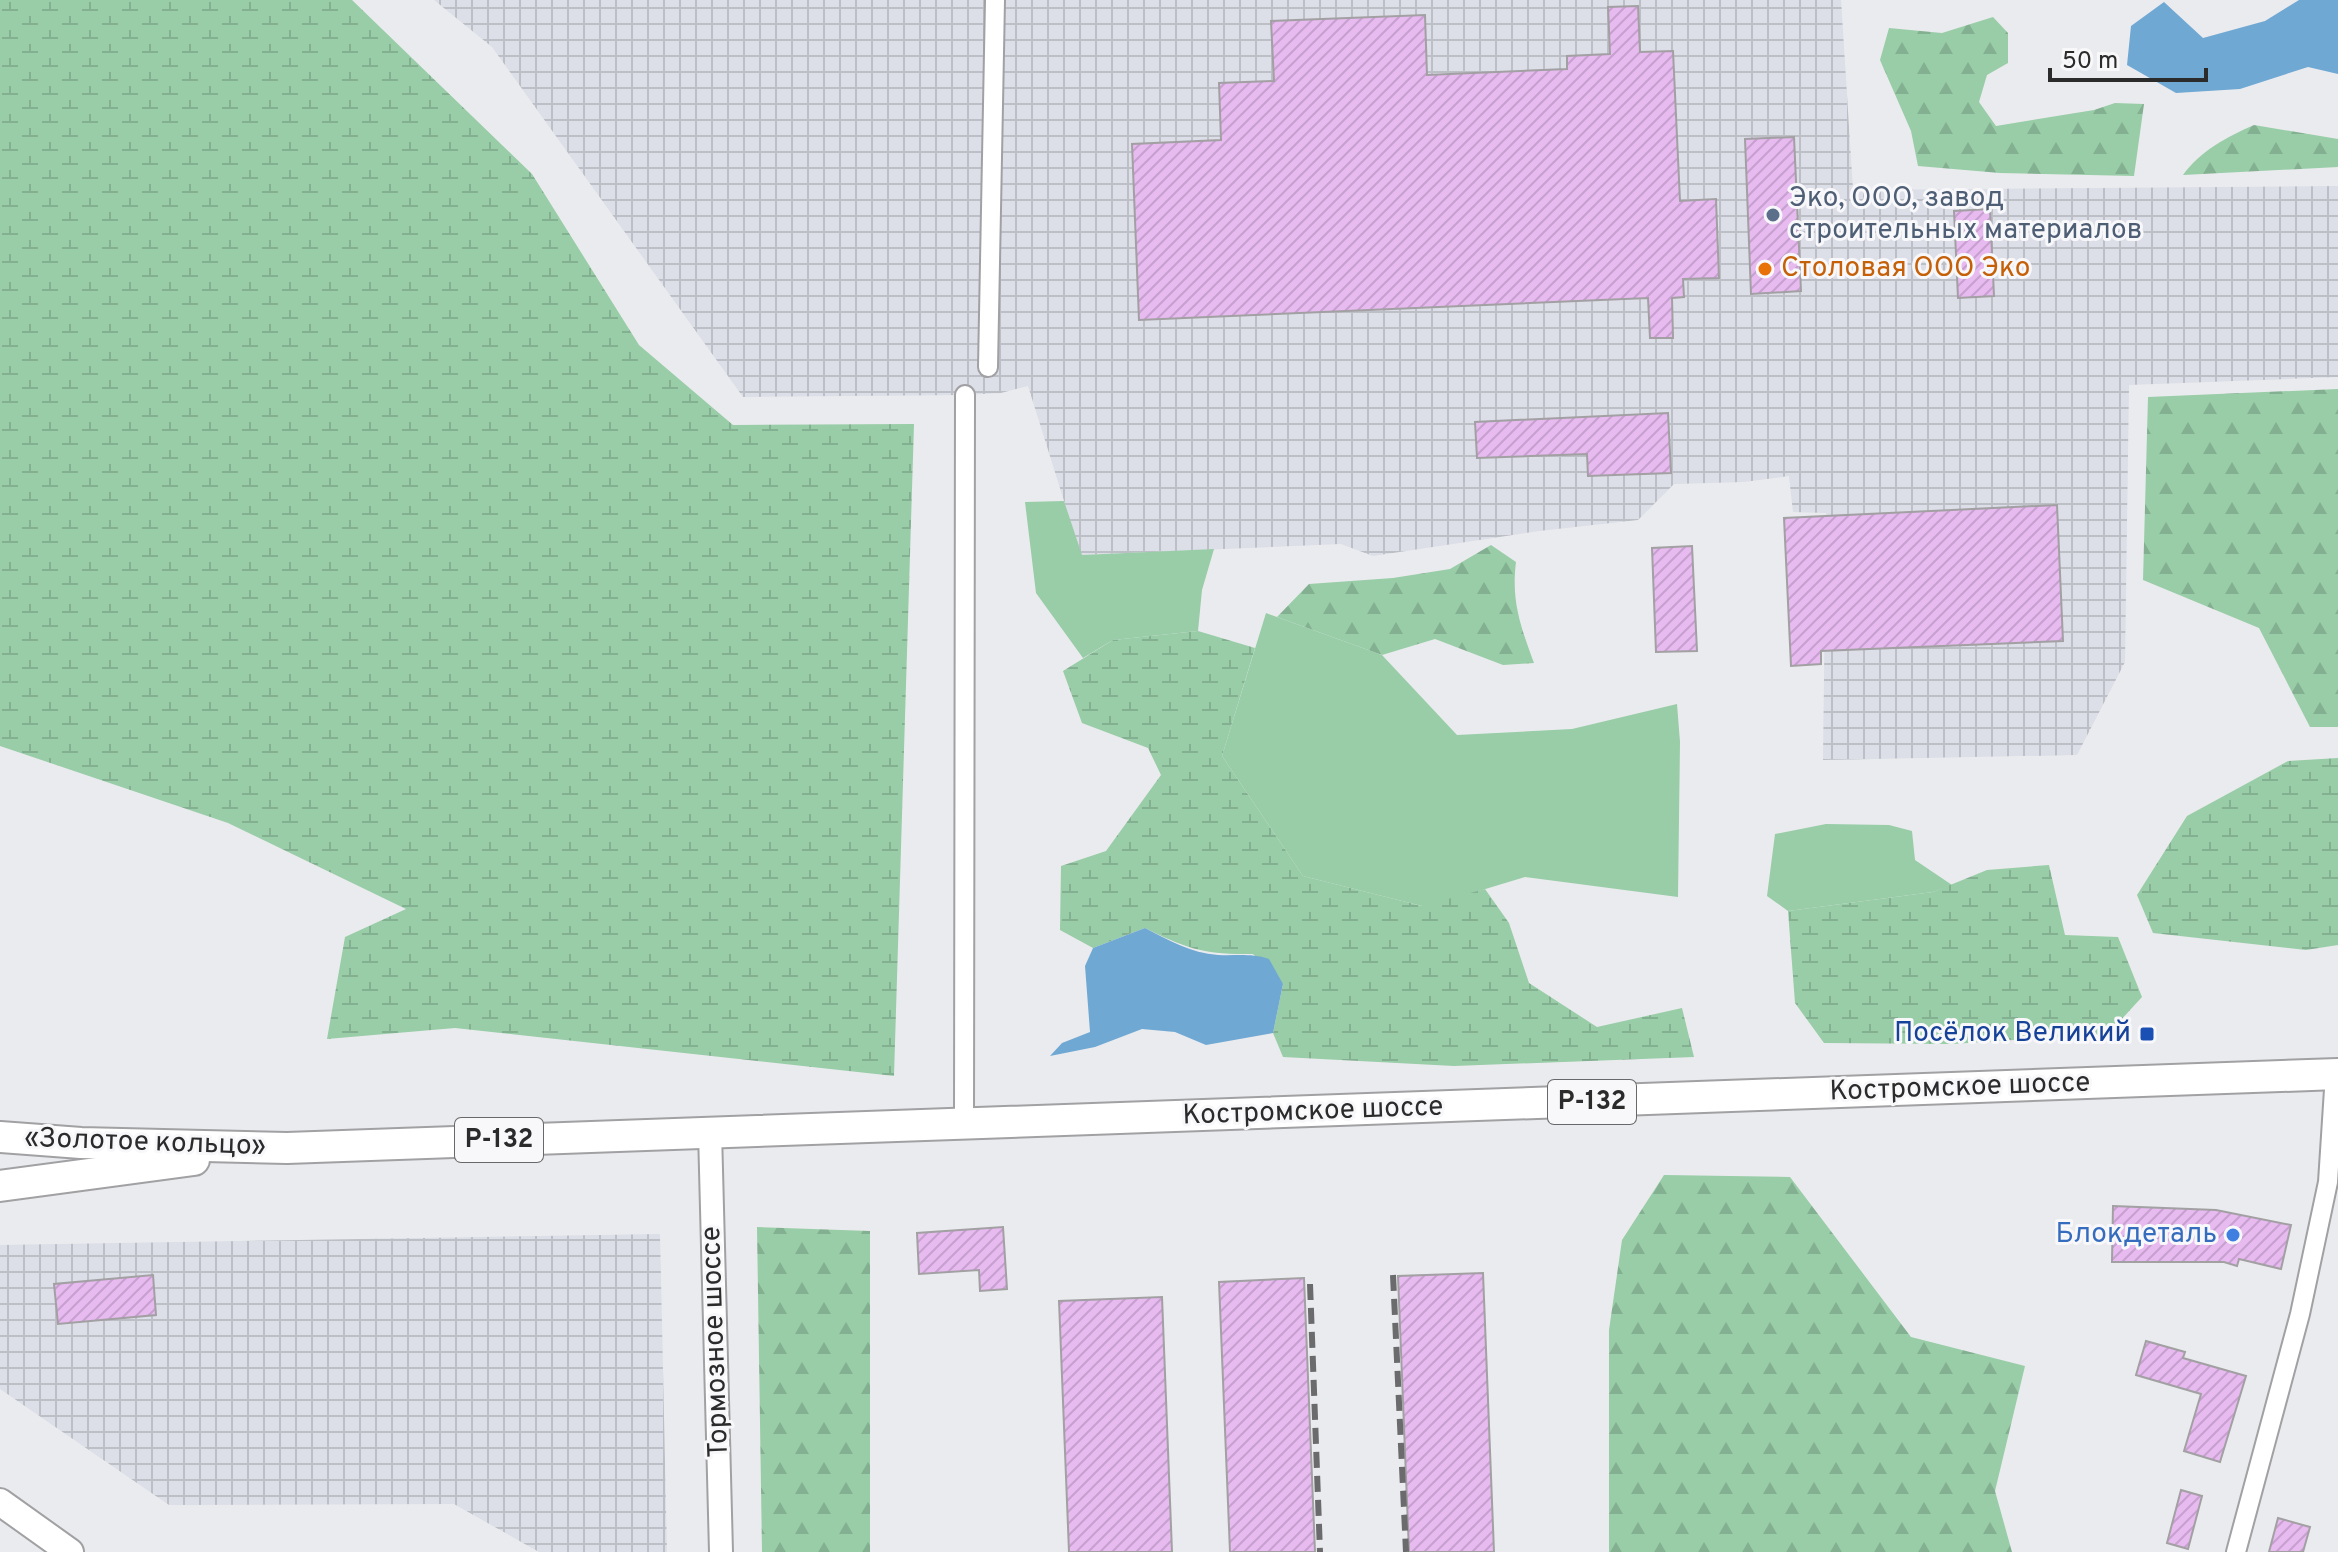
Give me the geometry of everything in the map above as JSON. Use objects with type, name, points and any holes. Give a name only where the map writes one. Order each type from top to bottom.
[{"type":"highway","name":"Костромское шоссе","points":[[287,1148],[2337,1074]]},
{"type":"highway","name":"«Золотое кольцо»","points":[[0,1137],[81,1143],[287,1148]]},
{"type":"highway","name":"«Золотое кольцо»","points":[[0,1186],[287,1148]]},
{"type":"main road","points":[[0,1502],[70,1552]]},
{"type":"street","points":[[988,367],[995,0]]},
{"type":"street","points":[[964,1124],[965,395]]},
{"type":"street","points":[[2236,1552],[2300,1314],[2328,1182],[2337,1074]]},
{"type":"street","name":"Тормозное шоссе","points":[[710,1132],[721,1552]]},
{"type":"shaded area","points":[[434,0],[1841,0],[1853,190],[2338,186],[2338,377],[2129,385],[2125,662],[2077,755],[1823,760],[1826,513],[1793,512],[1789,476],[1744,482],[1674,484],[1638,520],[1539,531],[1373,556],[1341,544],[1081,555],[1028,386],[1001,393],[965,395],[743,397],[492,47]]},
{"type":"shaded area","points":[[660,1234],[667,1552],[539,1552],[454,1504],[169,1505],[0,1389],[0,1245]]},
{"type":"green space","points":[[0,0],[352,0],[532,174],[639,345],[733,425],[914,424],[894,1076],[455,1028],[327,1039],[345,937],[406,909],[228,823],[0,746]]},
{"type":"green space","points":[[1993,17],[2008,33],[2008,63],[1987,75],[1979,102],[1996,126],[2094,110],[2115,103],[2144,104],[2134,176],[2000,173],[1918,166],[1911,131],[1880,60],[1889,28],[1942,33]]},
{"type":"green space","points":[[2254,125],[2338,139],[2338,167],[2183,175],[2197,159],[2215,146]]},
{"type":"green space","points":[[2338,389],[2338,727],[2310,727],[2259,628],[2143,580],[2148,397]]},
{"type":"green space","points":[[1064,501],[1082,555],[1214,549],[1202,590],[1198,631],[1113,640],[1083,658],[1036,593],[1025,502]]},
{"type":"green space","points":[[1491,545],[1516,562],[1516,602],[1534,663],[1503,665],[1435,639],[1382,655],[1277,617],[1309,584],[1393,578],[1450,569]]},
{"type":"green space","points":[[1266,613],[1382,655],[1457,735],[1572,729],[1677,704],[1680,742],[1678,897],[1525,877],[1426,907],[1303,876],[1222,756]]},
{"type":"green space","points":[[1198,631],[1255,648],[1222,756],[1303,876],[1422,906],[1485,889],[1509,923],[1529,983],[1597,1027],[1682,1008],[1694,1057],[1454,1066],[1283,1057],[1273,1033],[1283,984],[1253,954],[1197,949],[1145,928],[1093,948],[1060,930],[1061,866],[1106,851],[1161,775],[1148,748],[1082,723],[1063,671],[1113,640]]},
{"type":"green space","points":[[2338,758],[2338,945],[2306,950],[2153,933],[2137,895],[2187,816],[2288,761]]},
{"type":"green space","points":[[1826,824],[1889,825],[1912,831],[1915,860],[1952,885],[1933,892],[1788,911],[1767,896],[1775,834]]},
{"type":"green space","points":[[2049,865],[2065,935],[2118,937],[2142,997],[2108,1034],[1952,1044],[1824,1043],[1795,1003],[1788,911],[1933,892],[1987,870]]},
{"type":"green space","points":[[1664,1175],[1790,1177],[1911,1337],[2025,1366],[1995,1491],[2012,1552],[1609,1552],[1609,1330],[1622,1240]]},
{"type":"green space","points":[[757,1227],[870,1231],[870,1552],[762,1552]]},
{"type":"water","points":[[2299,0],[2338,0],[2338,74],[2308,67],[2240,89],[2176,93],[2127,65],[2131,26],[2164,2],[2203,38],[2265,21]]},
{"type":"water","points":[[1145,928],[1198,952],[1269,959],[1283,984],[1273,1033],[1206,1045],[1175,1032],[1142,1029],[1095,1047],[1050,1056],[1062,1043],[1090,1032],[1085,966],[1093,948]]},
{"type":"building","points":[[1638,6],[1640,52],[1673,51],[1680,201],[1716,199],[1719,278],[1683,279],[1684,297],[1672,298],[1673,338],[1650,338],[1648,298],[1139,320],[1132,144],[1221,140],[1219,83],[1274,81],[1271,21],[1425,15],[1427,75],[1567,69],[1567,56],[1610,54],[1608,7]]},
{"type":"building","name":"Эко, ООО, завод строительных материалов","points":[[1794,137],[1801,291],[1751,294],[1745,139]]},
{"type":"building","points":[[1990,209],[1994,296],[1958,298],[1954,211]]},
{"type":"building","points":[[1668,413],[1671,473],[1588,476],[1587,454],[1477,458],[1475,422]]},
{"type":"building","points":[[2057,505],[2063,641],[1821,651],[1821,664],[1791,666],[1784,518]]},
{"type":"building","points":[[1692,546],[1697,651],[1656,652],[1652,548]]},
{"type":"building","points":[[2113,1206],[2216,1210],[2291,1225],[2281,1269],[2239,1259],[2237,1266],[2224,1262],[2112,1262]]},
{"type":"building","points":[[1003,1227],[1007,1289],[980,1291],[979,1270],[919,1274],[917,1233]]},
{"type":"building","points":[[1483,1273],[1494,1552],[1409,1552],[1398,1276]]},
{"type":"building","points":[[153,1275],[156,1315],[58,1324],[54,1284]]},
{"type":"building","points":[[1304,1278],[1315,1552],[1230,1552],[1219,1282]]},
{"type":"building","points":[[1162,1297],[1172,1552],[1069,1552],[1059,1301]]},
{"type":"building","points":[[2146,1341],[2185,1352],[2183,1358],[2246,1376],[2220,1462],[2184,1451],[2201,1394],[2136,1375]]},
{"type":"building","points":[[2181,1490],[2202,1496],[2188,1549],[2167,1543]]},
{"type":"building","points":[[2278,1518],[2310,1527],[2303,1552],[2269,1552]]},
{"type":"railway","points":[[1393,1275],[1406,1552]]},
{"type":"railway","points":[[1310,1284],[1320,1552]]},
{"type":"place","name":"Эко, ООО, завод строительных материалов","points":[[1773,215]]},
{"type":"place","name":"Столовая ООО Эко","points":[[1765,269]]},
{"type":"place","name":"Посёлок Великий","points":[[2147,1034]]},
{"type":"place","name":"Блокдеталь","points":[[2233,1235]]}]
